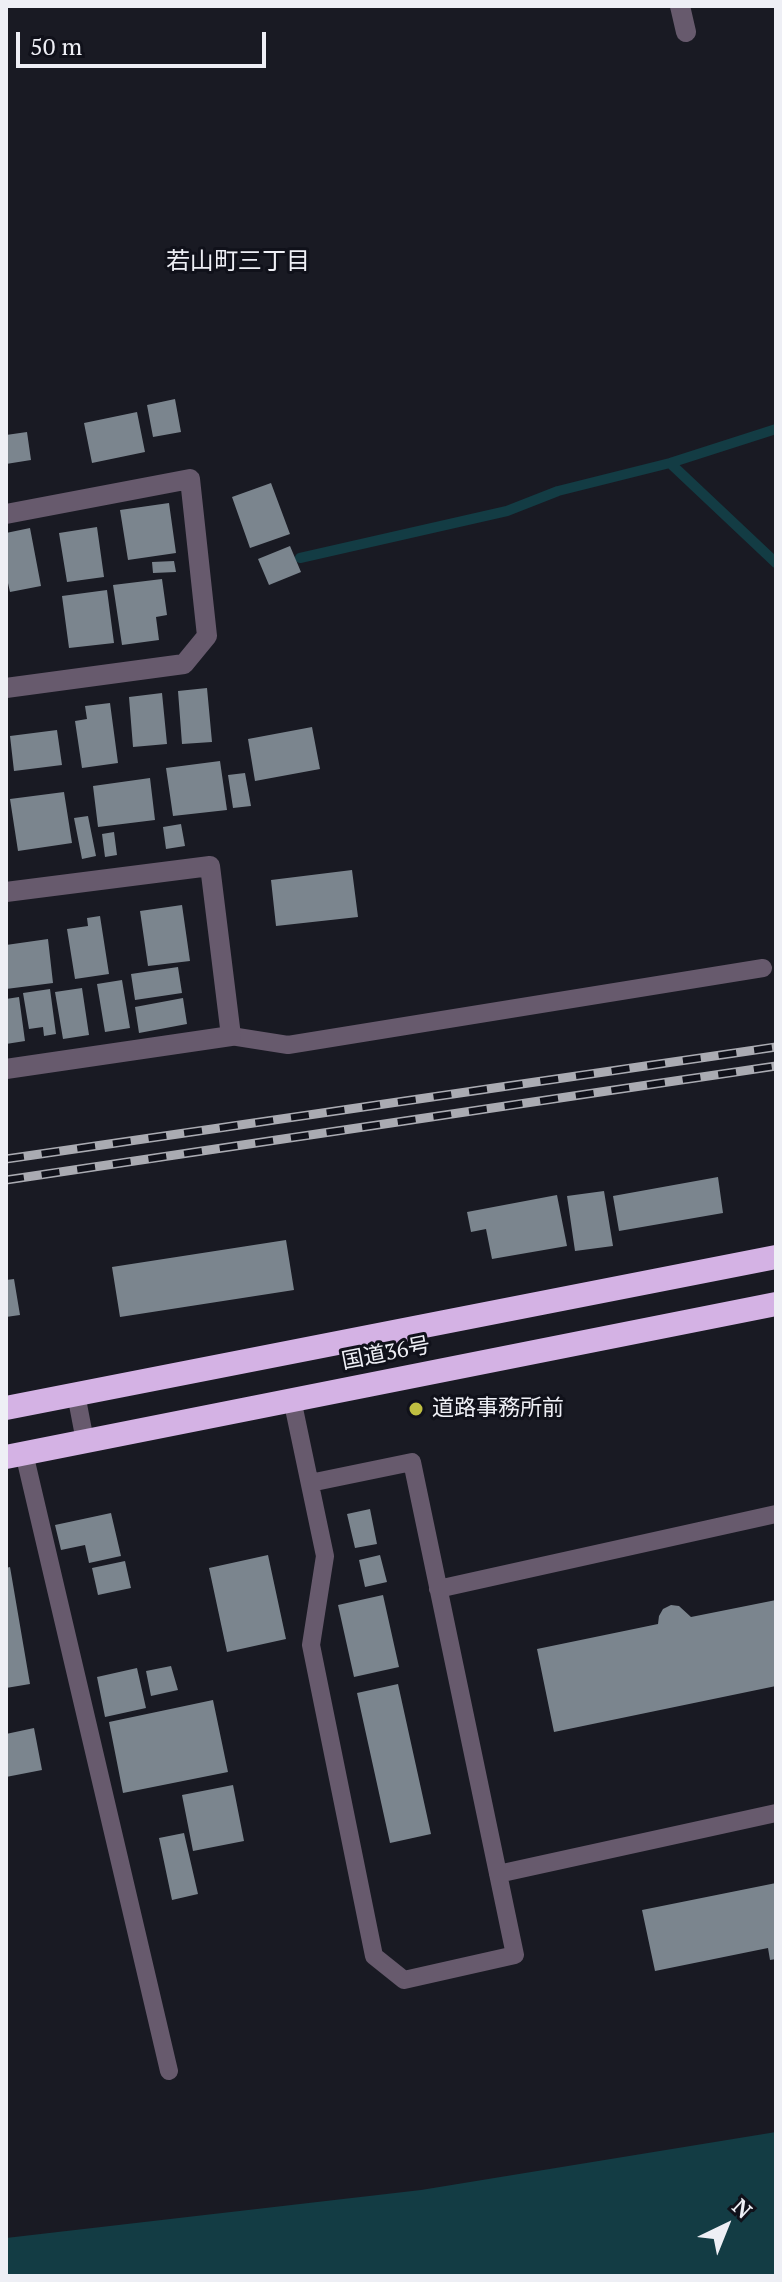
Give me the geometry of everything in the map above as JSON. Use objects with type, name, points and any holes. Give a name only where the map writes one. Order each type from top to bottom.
[{"type":"highway","name":"国道36号","points":[[6,1408],[776,1257]]},
{"type":"highway","name":"国道36号","points":[[15,1455],[776,1304]]},
{"type":"street","points":[[680,6],[686,32]]},
{"type":"street","points":[[6,514],[190,479],[207,636],[184,664],[6,688]]},
{"type":"street","points":[[6,892],[210,866],[231,1036],[6,1069]]},
{"type":"lane","points":[[231,1036],[288,1045],[763,968]]},
{"type":"lane","points":[[76,1394],[85,1441]]},
{"type":"lane","points":[[292,1399],[325,1556],[311,1645],[374,1956],[404,1980],[515,1955],[412,1462],[310,1483]]},
{"type":"lane","points":[[15,1455],[169,2071]]},
{"type":"lane","points":[[438,1589],[776,1514]]},
{"type":"lane","points":[[498,1874],[776,1813]]},
{"type":"water","points":[[776,2132],[776,2276],[6,2276],[6,2238],[421,2190]]},
{"type":"building","points":[[175,399],[181,432],[153,437],[147,405]]},
{"type":"building","points":[[137,412],[145,452],[92,463],[84,423]]},
{"type":"building","points":[[27,432],[31,460],[6,464],[6,435]]},
{"type":"building","points":[[271,483],[290,534],[250,548],[232,497]]},
{"type":"building","points":[[169,503],[176,553],[128,560],[120,510]]},
{"type":"building","points":[[97,527],[104,577],[67,582],[59,533]]},
{"type":"building","points":[[30,528],[41,586],[10,592],[6,574],[6,533]]},
{"type":"building","points":[[290,546],[301,572],[269,585],[258,559]]},
{"type":"building","points":[[174,561],[176,572],[153,573],[152,562]]},
{"type":"building","points":[[162,579],[167,615],[156,617],[159,640],[122,645],[113,585]]},
{"type":"building","points":[[107,590],[114,643],[69,648],[62,596]]},
{"type":"building","points":[[207,688],[212,742],[182,744],[178,691]]},
{"type":"building","points":[[162,693],[167,744],[133,747],[129,697]]},
{"type":"building","points":[[110,703],[118,763],[82,768],[75,721],[87,719],[85,706]]},
{"type":"building","points":[[312,727],[320,769],[255,781],[248,739]]},
{"type":"building","points":[[57,730],[62,765],[14,771],[10,736]]},
{"type":"building","points":[[220,761],[227,810],[173,816],[166,768]]},
{"type":"building","points":[[245,773],[251,806],[233,808],[228,775]]},
{"type":"building","points":[[150,778],[155,820],[98,827],[93,786]]},
{"type":"building","points":[[64,792],[72,843],[18,851],[10,799]]},
{"type":"building","points":[[88,816],[96,856],[82,859],[74,818]]},
{"type":"building","points":[[181,824],[185,846],[166,849],[163,827]]},
{"type":"building","points":[[114,832],[117,855],[105,857],[102,834]]},
{"type":"building","points":[[352,870],[358,917],[276,926],[271,880]]},
{"type":"building","points":[[182,905],[190,961],[148,966],[140,911]]},
{"type":"building","points":[[100,916],[109,974],[75,979],[67,929],[88,926],[87,918]]},
{"type":"building","points":[[48,939],[53,983],[6,989],[6,945]]},
{"type":"building","points":[[178,967],[182,993],[135,1000],[131,974]]},
{"type":"building","points":[[122,980],[130,1028],[105,1032],[97,984]]},
{"type":"building","points":[[82,988],[89,1035],[63,1039],[55,992]]},
{"type":"building","points":[[50,989],[56,1034],[44,1036],[43,1027],[29,1029],[23,993]]},
{"type":"building","points":[[19,997],[25,1041],[6,1044],[6,999]]},
{"type":"building","points":[[183,998],[187,1024],[139,1033],[135,1007]]},
{"type":"building","points":[[718,1177],[723,1213],[619,1231],[613,1196]]},
{"type":"building","points":[[604,1191],[613,1246],[575,1251],[567,1196]]},
{"type":"building","points":[[557,1195],[567,1246],[492,1259],[486,1229],[471,1232],[467,1212]]},
{"type":"building","points":[[286,1240],[294,1290],[120,1317],[112,1267]]},
{"type":"building","points":[[14,1279],[20,1315],[6,1317],[6,1280]]},
{"type":"building","points":[[370,1509],[377,1544],[355,1548],[347,1514]]},
{"type":"building","points":[[111,1513],[121,1556],[89,1563],[85,1545],[61,1550],[55,1525]]},
{"type":"building","points":[[268,1555],[286,1639],[227,1652],[209,1568]]},
{"type":"building","points":[[380,1555],[387,1582],[365,1587],[359,1560]]},
{"type":"building","points":[[125,1561],[131,1588],[98,1595],[92,1568]]},
{"type":"building","points":[[10,1567],[30,1684],[6,1688],[6,1568]]},
{"type":"building","points":[[383,1595],[399,1667],[354,1677],[338,1605]]},
{"type":"building","points":[[776,1600],[776,1686],[554,1732],[537,1649],[658,1624],[663,1609],[671,1605],[679,1606],[691,1617]]},
{"type":"building","points":[[171,1666],[178,1690],[151,1696],[146,1671]]},
{"type":"building","points":[[137,1668],[146,1708],[105,1717],[97,1677]]},
{"type":"building","points":[[398,1684],[431,1834],[390,1843],[357,1693]]},
{"type":"building","points":[[213,1700],[228,1772],[123,1793],[109,1722]]},
{"type":"building","points":[[34,1728],[42,1770],[6,1777],[6,1734]]},
{"type":"building","points":[[233,1785],[244,1841],[193,1851],[182,1795]]},
{"type":"building","points":[[184,1833],[198,1894],[172,1900],[159,1838]]},
{"type":"building","points":[[776,1883],[776,1959],[770,1960],[768,1948],[655,1971],[642,1910]]},
{"type":"waterway","points":[[300,558],[507,511],[558,491],[670,463],[776,429]]},
{"type":"waterway","points":[[670,463],[776,563]]},
{"type":"railway","points":[[6,1159],[776,1047]]},
{"type":"railway","points":[[6,1180],[776,1066]]},
{"type":"place","name":"道路事務所前","points":[[416,1409]]},
{"type":"district","name":"若山町三丁目","points":[[238,262]]}]
